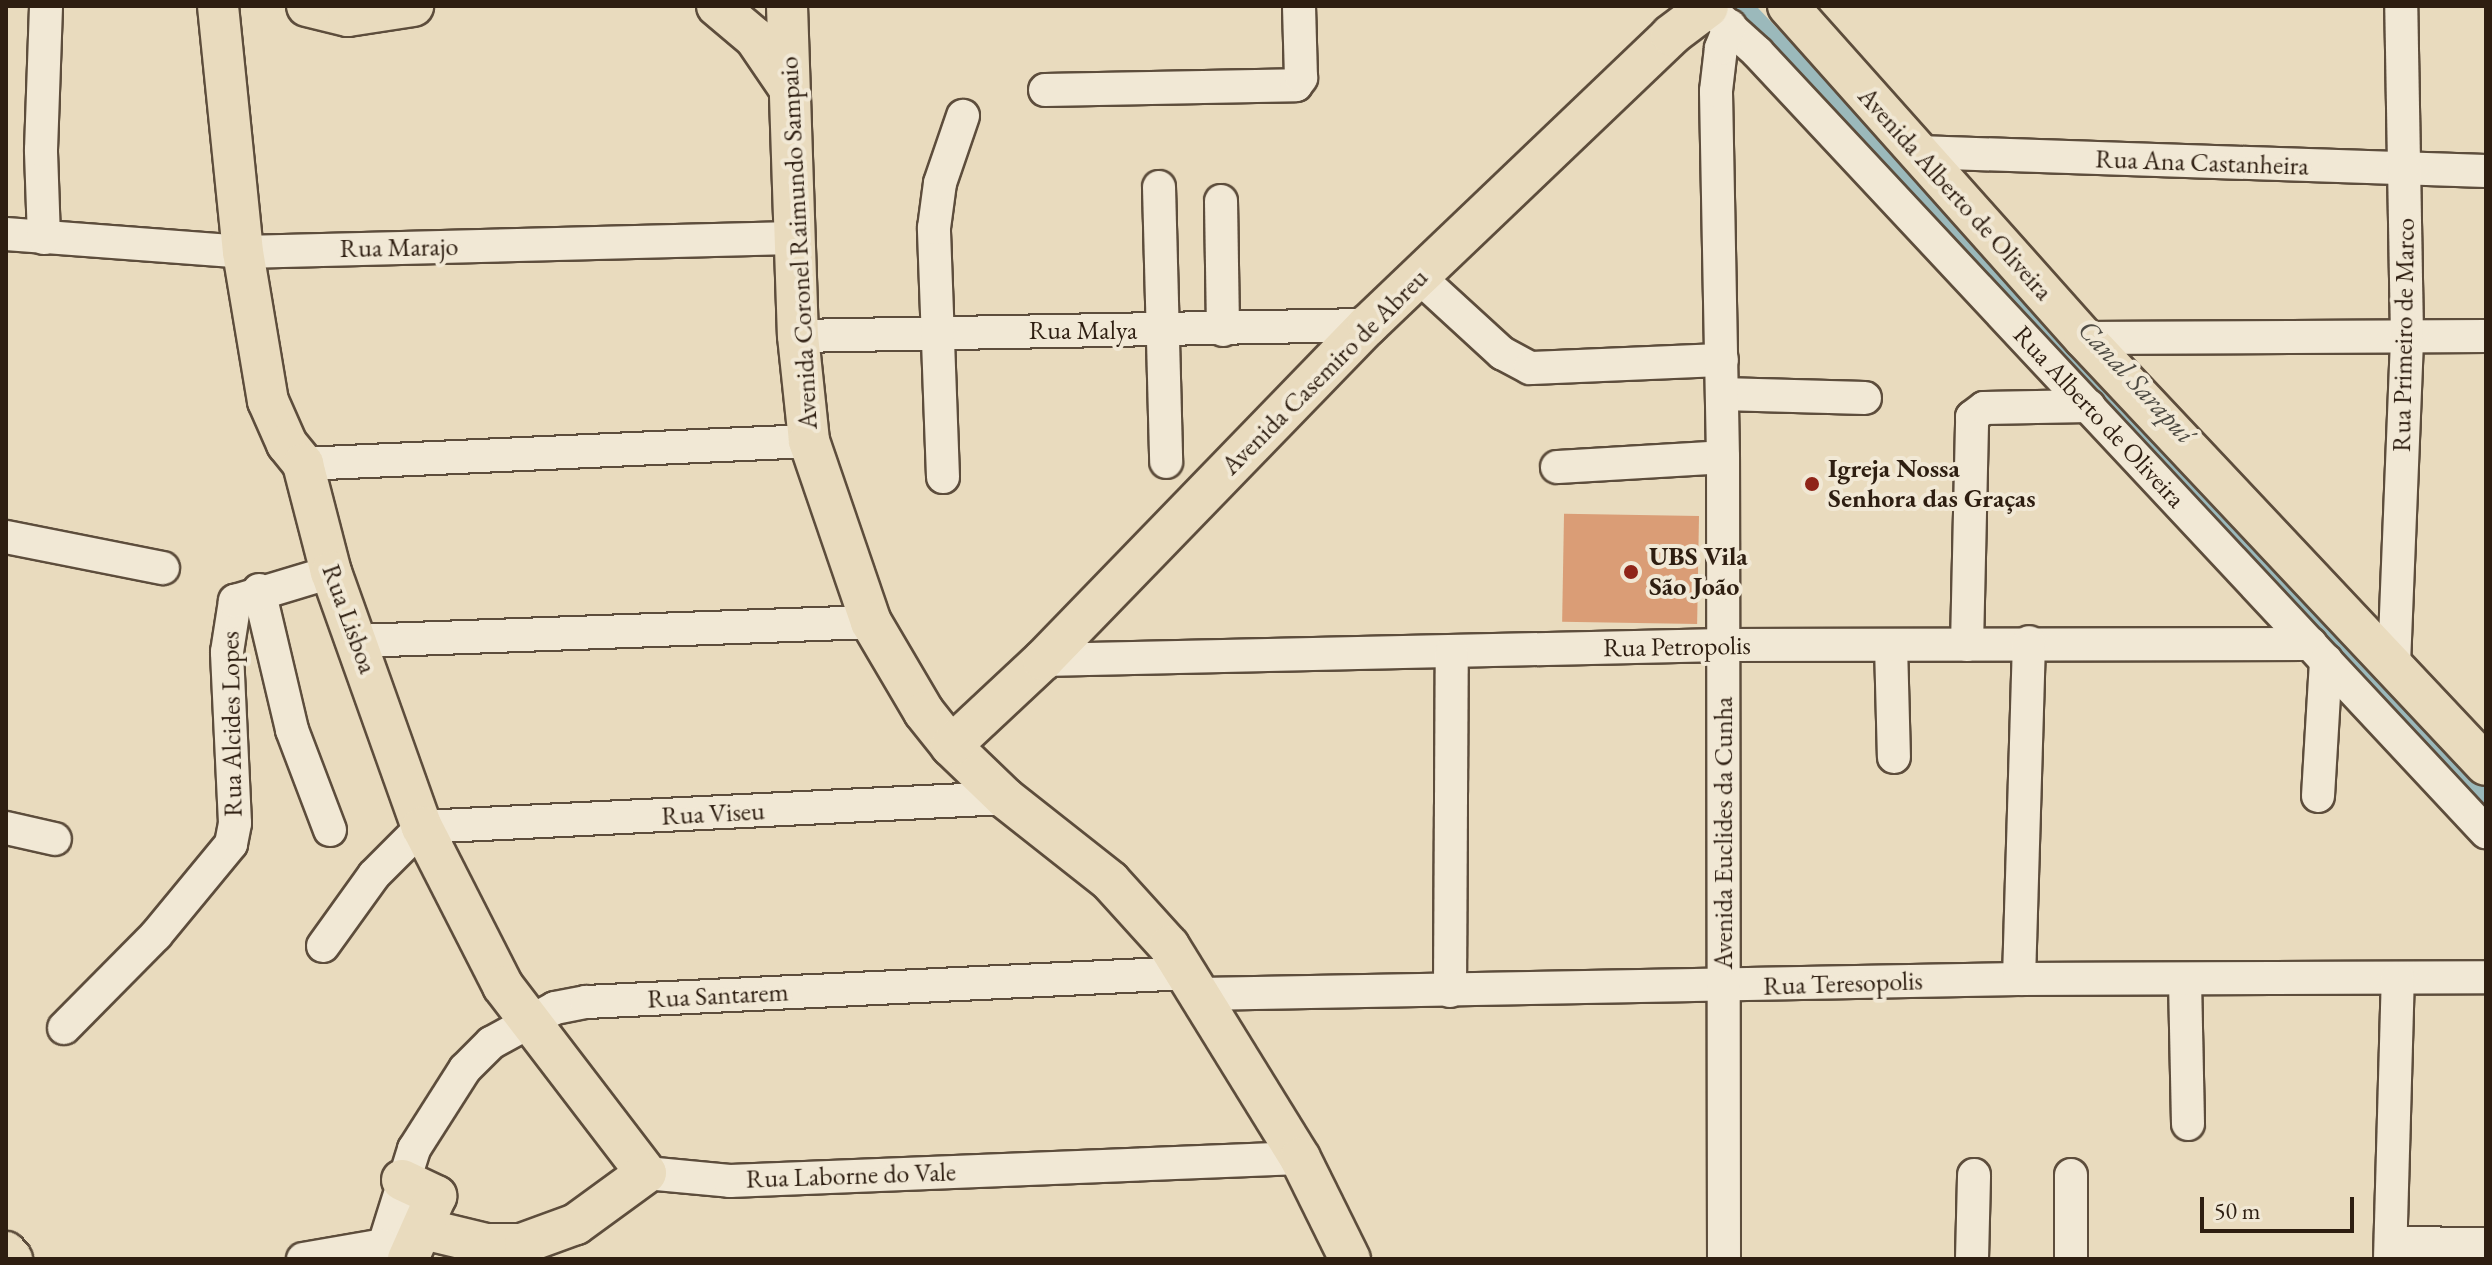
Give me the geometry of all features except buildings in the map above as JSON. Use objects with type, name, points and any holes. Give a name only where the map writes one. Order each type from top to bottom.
[{"type":"main road","name":"Rua Lisboa","points":[[218,6],[243,252],[268,401],[287,444],[303,464],[331,572],[422,827],[483,953],[528,1018],[646,1173]]},
{"type":"main road","points":[[307,6],[348,16],[413,6]]},
{"type":"main road","points":[[717,6],[755,38],[789,88]]},
{"type":"main road","name":"Avenida Coronel Raimundo Sampaio","points":[[787,6],[793,238],[798,336],[809,441],[871,622],[924,712],[951,746],[1005,798],[1110,881],[1145,914],[1193,984],[1300,1158],[1350,1259]]},
{"type":"main road","name":"Avenida Alberto de Oliveira","points":[[1788,6],[2084,338],[2486,765]]},
{"type":"main road","name":"Avenida Casemiro de Abreu","points":[[951,746],[1043,660],[1368,325],[1671,35],[1713,11]]},
{"type":"main road","points":[[404,1248],[521,1244],[576,1224],[646,1173]]},
{"type":"main road","points":[[402,1180],[436,1196],[404,1248]]},
{"type":"main road","points":[[6,1252],[12,1259]]},
{"type":"street","points":[[44,238],[41,150],[46,6]]},
{"type":"street","points":[[1045,90],[1296,85],[1301,78],[1299,6]]},
{"type":"street","name":"Rua Primeiro de Marco","points":[[2394,664],[2407,336],[2401,6]]},
{"type":"street","name":"Avenida Euclides da Cunha","points":[[1713,11],[1721,48],[1716,91],[1723,457],[1724,1259]]},
{"type":"street","name":"Rua Alberto de Oliveira","points":[[1713,11],[2089,406],[2486,832]]},
{"type":"street","points":[[943,477],[934,228],[940,183],[963,116]]},
{"type":"street","name":"Rua Ana Castanheira","points":[[1918,152],[2404,171],[2486,171]]},
{"type":"street","points":[[1159,187],[1160,330],[1166,462]]},
{"type":"street","points":[[1221,201],[1223,330]]},
{"type":"street","name":"Rua Marajo","points":[[6,234],[243,252],[793,238]]},
{"type":"street","points":[[1419,277],[1502,353],[1530,368],[1722,360]]},
{"type":"street","name":"Rua Malya","points":[[798,336],[1368,325]]},
{"type":"street","points":[[2084,338],[2486,336]]},
{"type":"street","points":[[1722,394],[1865,398]]},
{"type":"street","points":[[1967,645],[1972,417],[1984,408],[2089,406]]},
{"type":"street","points":[[303,464],[809,441]]},
{"type":"street","points":[[1557,467],[1723,457]]},
{"type":"street","points":[[6,537],[163,568]]},
{"type":"street","name":"Rua Alcides Lopes","points":[[64,1028],[156,935],[231,844],[231,608],[241,596],[331,572]]},
{"type":"street","points":[[259,590],[288,718],[330,830]]},
{"type":"street","points":[[358,641],[871,622]]},
{"type":"street","points":[[2019,979],[2029,642]]},
{"type":"street","name":"Rua Petropolis","points":[[1043,660],[1723,645],[2029,642],[2319,652]]},
{"type":"street","points":[[1891,645],[1894,757]]},
{"type":"street","points":[[1450,991],[1452,652]]},
{"type":"street","points":[[2318,796],[2319,652]]},
{"type":"street","name":"Rua Viseu","points":[[422,827],[1005,798]]},
{"type":"street","points":[[323,946],[374,875],[422,827]]},
{"type":"street","points":[[6,828],[55,839]]},
{"type":"street","name":"Rua Teresopolis","points":[[1193,984],[1450,991],[1725,988],[2019,979],[2486,977]]},
{"type":"street","points":[[2398,978],[2390,1251],[2486,1244]]},
{"type":"street","points":[[2185,980],[2188,1124]]},
{"type":"street","name":"Rua Santarem","points":[[402,1180],[426,1125],[465,1069],[491,1043],[528,1018],[586,1002],[1193,984]]},
{"type":"street","name":"Rua Laborne do Vale","points":[[646,1173],[730,1181],[1300,1158]]},
{"type":"street","points":[[1972,1259],[1974,1175]]},
{"type":"street","points":[[2071,1175],[2071,1259]]},
{"type":"street","points":[[303,1259],[404,1248]]},
{"type":"waterway","name":"Canal Sarapuí","points":[[1741,6],[2354,653],[2486,800]]},
{"type":"place","name":"Igreja Nossa Senhora das Graças","points":[[1812,484]]},
{"type":"place","name":"UBS Vila São João","points":[[1631,572]]}]
